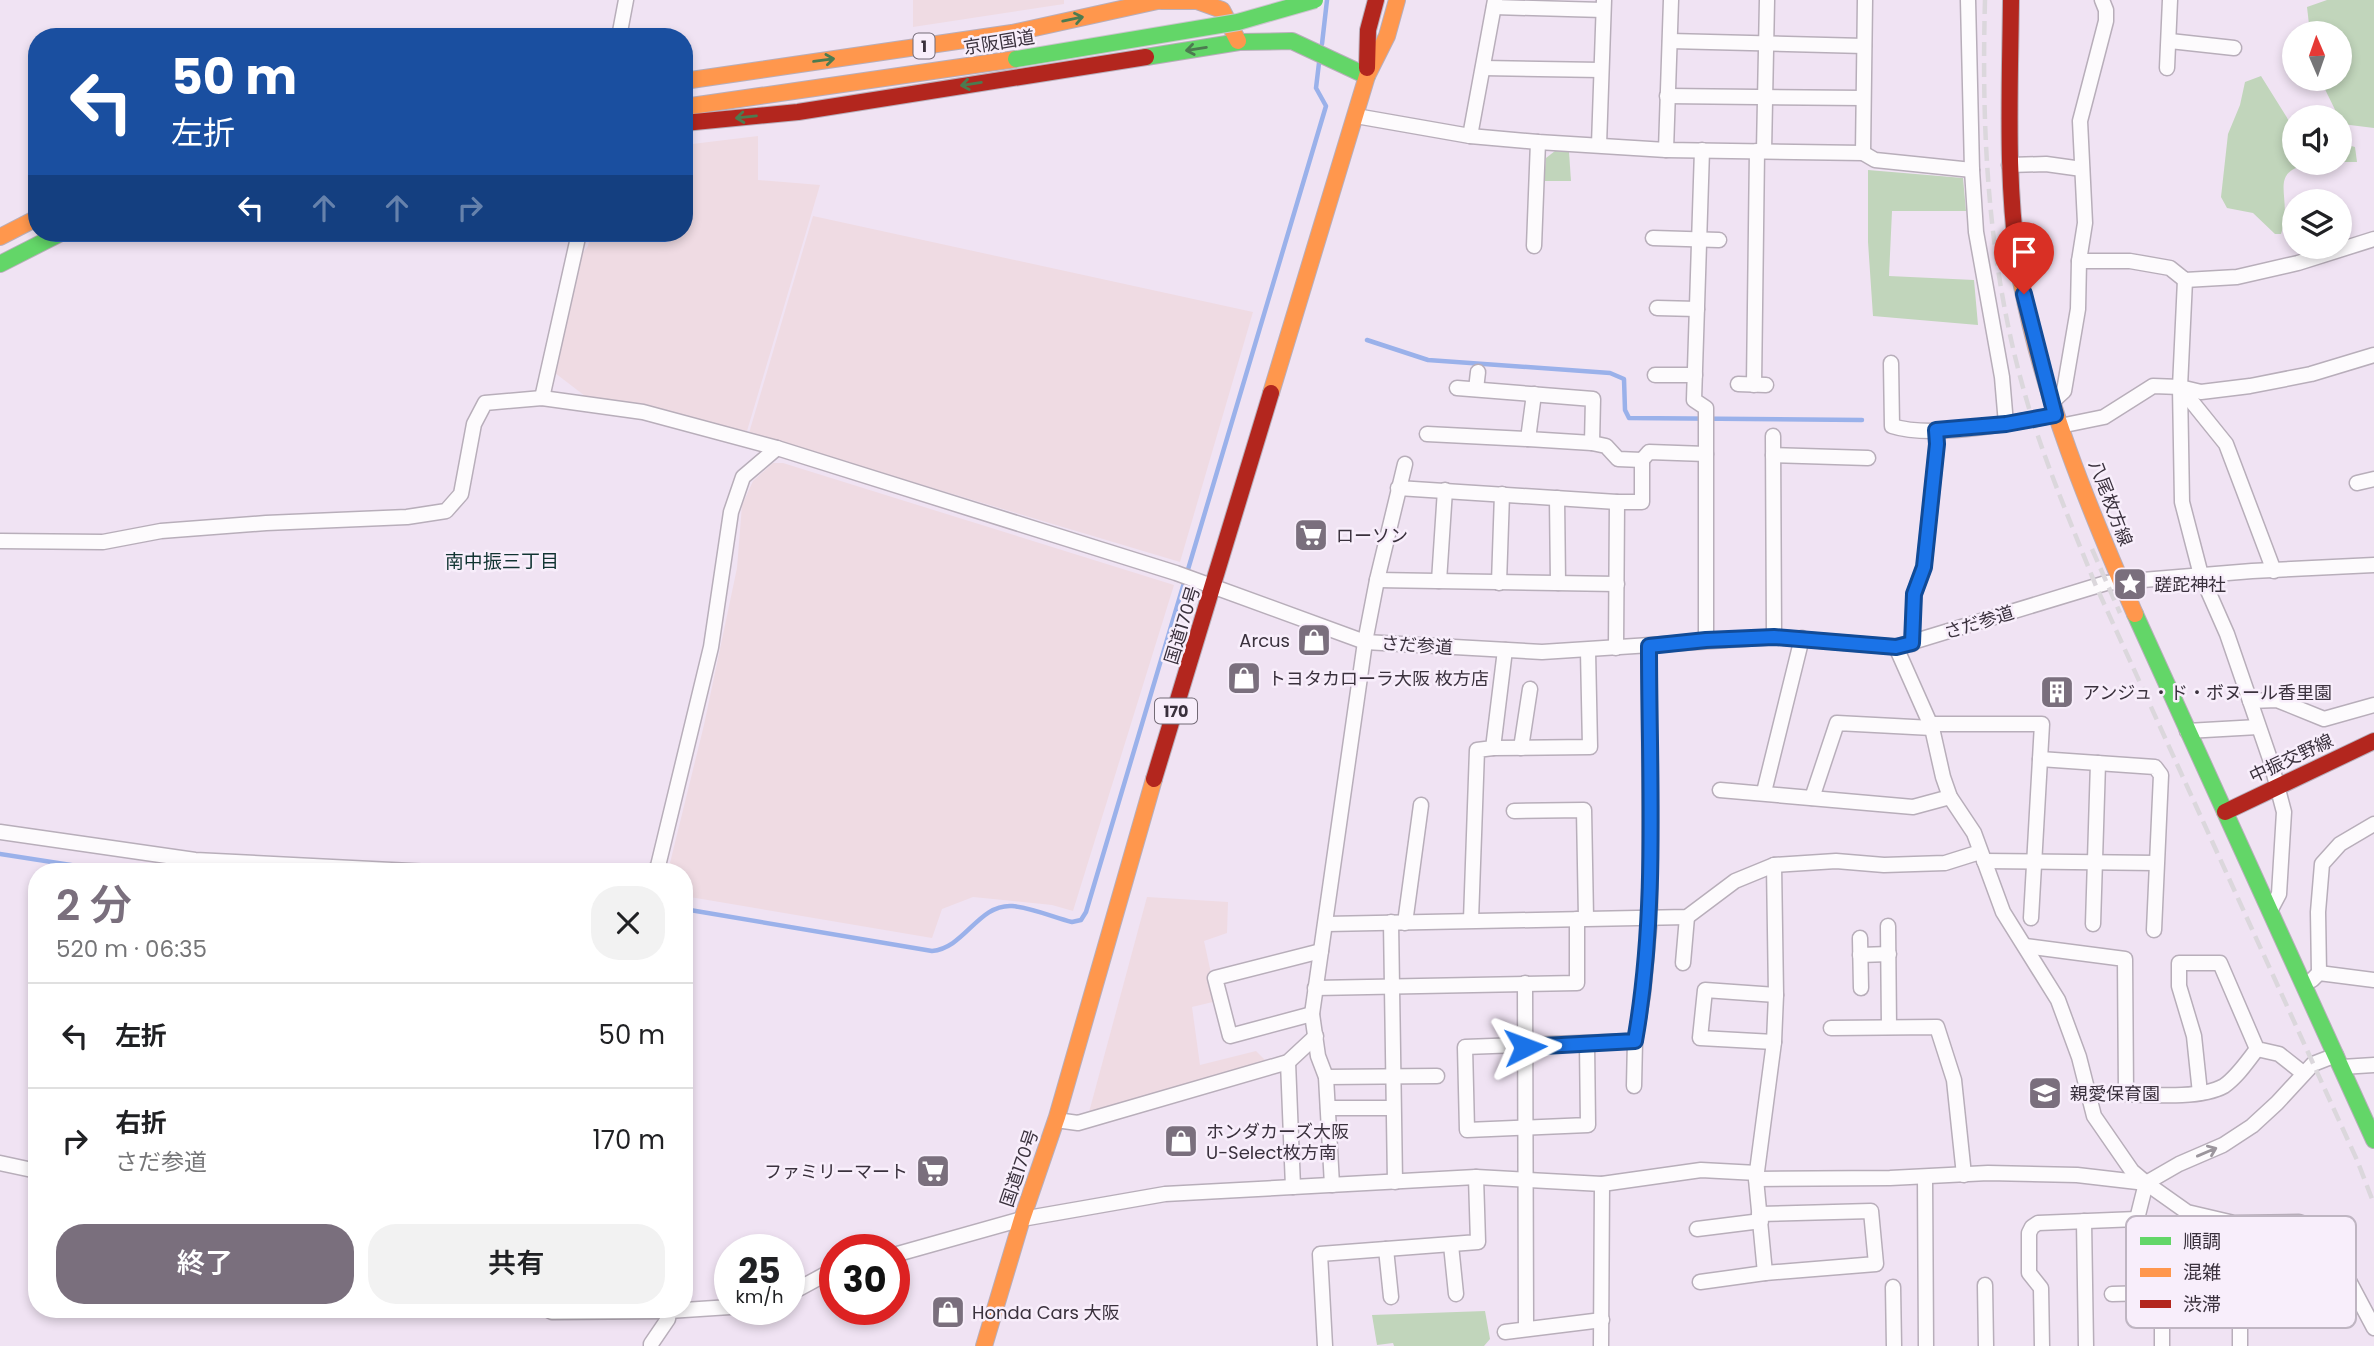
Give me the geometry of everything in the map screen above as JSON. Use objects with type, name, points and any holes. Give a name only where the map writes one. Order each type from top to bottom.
[{"type":"main road","name":"京阪国道","points":[[693,80],[1012,33],[1162,0],[1197,1],[1222,10],[1239,42]]},
{"type":"main road","name":"京阪国道","points":[[693,106],[1016,59],[1238,22],[1315,0]]},
{"type":"main road","name":"国道170号","points":[[1367,76],[1368,30],[1376,0]]},
{"type":"main road","name":"八尾枚方線","points":[[2011,0],[2009,165],[2018,252],[2028,315],[2055,414],[2121,581],[2374,1140]]},
{"type":"main road","name":"国道170号","points":[[984,1346],[1022,1219],[1056,1120],[1135,846],[1367,76],[1387,36],[1398,4]]},
{"type":"main road","points":[[693,122],[798,112],[1239,42],[1292,41],[1367,76]]},
{"type":"main road","points":[[0,237],[28,223]]},
{"type":"main road","points":[[0,264],[43,242]]},
{"type":"main road","name":"中振交野線","points":[[2225,812],[2374,741]]},
{"type":"street","points":[[612,28],[617,0]]},
{"type":"street","points":[[621,28],[626,0]]},
{"type":"street","points":[[1666,150],[1671,0]]},
{"type":"street","points":[[1738,384],[1760,385],[1760,151],[1765,97],[1766,0]]},
{"type":"street","points":[[1863,153],[1865,0]]},
{"type":"street","points":[[1968,0],[1976,232],[2002,377],[2006,424]]},
{"type":"street","points":[[2055,414],[2064,391],[2078,309],[2079,261],[2085,223],[2080,121],[2106,21],[2102,0]]},
{"type":"street","points":[[2167,68],[2170,0]]},
{"type":"street","points":[[1471,136],[1495,3],[1604,5],[1599,145]]},
{"type":"street","points":[[1670,41],[1864,46]]},
{"type":"street","points":[[2170,41],[2234,48]]},
{"type":"street","points":[[1483,68],[1601,70]]},
{"type":"street","points":[[1667,96],[1863,98]]},
{"type":"street","points":[[1356,116],[1471,136],[1538,142],[1666,150],[1863,153],[1875,160],[1972,170]]},
{"type":"street","points":[[1534,246],[1538,142]]},
{"type":"street","points":[[1702,150],[1694,400],[1706,408],[1706,640]]},
{"type":"street","points":[[2009,165],[2046,164],[2082,169]]},
{"type":"street","points":[[1653,238],[1719,240]]},
{"type":"street","points":[[2079,261],[2130,261],[2170,268],[2185,280],[2237,277],[2298,263],[2374,239]]},
{"type":"street","points":[[541,398],[577,242]]},
{"type":"street","points":[[575,250],[582,242]]},
{"type":"street","points":[[2185,280],[2180,387],[2182,502],[2204,581],[2227,634],[2278,785],[2284,821],[2279,894],[2270,911]]},
{"type":"street","points":[[1657,309],[1697,309]]},
{"type":"street","points":[[1891,363],[1892,426],[1909,432],[2006,424],[2055,414],[2104,418],[2153,386],[2180,387],[2201,392],[2250,386],[2311,374],[2374,355]]},
{"type":"street","points":[[1476,389],[1478,372]]},
{"type":"street","points":[[1656,375],[1695,375]]},
{"type":"street","points":[[2180,387],[2226,444],[2274,571]]},
{"type":"street","points":[[1457,388],[1593,399],[1592,443]]},
{"type":"street","points":[[1528,439],[1534,394]]},
{"type":"street","name":"さだ参道","points":[[0,541],[103,542],[161,531],[407,517],[446,511],[460,494],[474,424],[485,403],[541,398],[643,412],[777,448],[1214,585],[1365,642],[1505,650],[1588,651],[1706,640],[1774,637],[1896,647],[2096,586],[2121,581],[2204,581],[2252,571],[2374,565]]},
{"type":"street","points":[[1912,643],[1914,594],[1926,553],[1937,444],[1936,430]]},
{"type":"street","points":[[1427,434],[1592,443],[1606,446],[1618,458],[1642,460]]},
{"type":"street","points":[[1773,436],[1774,637]]},
{"type":"street","points":[[659,863],[711,647],[730,512],[743,477],[777,448]]},
{"type":"street","points":[[1398,488],[1642,502],[1642,460],[1649,452],[1706,454]]},
{"type":"street","points":[[1773,455],[1868,458]]},
{"type":"street","points":[[1332,1185],[1326,1077],[1318,1056],[1312,1014],[1365,642],[1405,464]]},
{"type":"street","points":[[2357,483],[2374,479]]},
{"type":"street","points":[[1439,581],[1445,490]]},
{"type":"street","points":[[1499,583],[1502,494]]},
{"type":"street","points":[[1557,498],[1558,583]]},
{"type":"street","points":[[1616,648],[1617,502]]},
{"type":"street","points":[[1377,580],[1617,584]]},
{"type":"street","points":[[1764,792],[1802,638]]},
{"type":"street","points":[[1634,1086],[1635,1041],[1643,993],[1650,917],[1649,646]]},
{"type":"street","points":[[1896,647],[1932,726],[1943,777],[1951,797],[1974,833],[2003,912],[2058,1000],[2079,1057],[2094,1116],[2132,1171],[2187,1212],[2204,1216]]},
{"type":"street","points":[[1493,748],[1505,650]]},
{"type":"street","points":[[1471,920],[1477,750],[1590,747],[1588,651]]},
{"type":"street","points":[[1521,748],[1530,689]]},
{"type":"street","points":[[2250,701],[2277,699],[2324,719],[2374,705]]},
{"type":"street","points":[[1812,798],[1837,723],[1932,726],[2042,724],[2031,918]]},
{"type":"street","points":[[2187,731],[2258,727]]},
{"type":"street","points":[[2039,760],[2155,767],[2161,775],[2154,930]]},
{"type":"street","points":[[2093,924],[2098,763]]},
{"type":"street","points":[[1720,790],[1913,807],[1951,797]]},
{"type":"street","points":[[1395,1182],[1391,987],[1398,922],[1421,805]]},
{"type":"street","points":[[1315,988],[1577,983],[1584,810],[1514,811]]},
{"type":"street","points":[[2319,974],[2318,912],[2322,864],[2340,844],[2374,824]]},
{"type":"street","points":[[0,832],[195,860],[244,863]]},
{"type":"street","points":[[1326,923],[1687,917],[1735,881],[1774,865],[1836,861],[1884,865],[1945,863],[1982,857],[2034,861],[2156,863]]},
{"type":"street","points":[[1765,1273],[1756,1176],[1774,1042],[1774,865]]},
{"type":"street","points":[[1683,964],[1687,917]]},
{"type":"street","points":[[1888,926],[1889,1027]]},
{"type":"street","points":[[1860,938],[1861,988]]},
{"type":"street","points":[[2025,946],[2125,959],[2126,1094],[2200,1093],[2223,1086],[2239,1072],[2257,1049]]},
{"type":"street","points":[[1312,1014],[1230,1036],[1215,978],[1321,951]]},
{"type":"street","points":[[1860,955],[1889,954]]},
{"type":"street","points":[[2200,1093],[2194,1037],[2179,986],[2179,963],[2221,963],[2257,1049]]},
{"type":"street","points":[[2305,986],[2319,974],[2374,980]]},
{"type":"street","points":[[1525,983],[1526,1328]]},
{"type":"street","points":[[1774,1042],[1700,1038],[1705,990],[1776,995]]},
{"type":"street","points":[[1831,1028],[1937,1027],[1954,1080],[1964,1175]]},
{"type":"street","points":[[1056,1120],[1077,1124],[1288,1062],[1316,1036]]},
{"type":"street","points":[[1587,1043],[1588,1125],[1467,1130],[1465,1047],[1525,1047],[1587,1043],[1635,1041]]},
{"type":"street","points":[[2257,1049],[2279,1054],[2308,1069]]},
{"type":"street","points":[[910,1250],[1022,1219],[1166,1194],[1476,1177],[1602,1184],[1701,1170],[1756,1176],[2077,1174],[2146,1183],[2179,1164],[2223,1145],[2252,1126],[2308,1069],[2339,1061],[2374,1065]]},
{"type":"street","points":[[1288,1062],[1293,1187]]},
{"type":"street","points":[[1326,1077],[1437,1076]]},
{"type":"street","points":[[1328,1108],[1393,1108]]},
{"type":"street","points":[[0,1163],[28,1169]]},
{"type":"street","points":[[1325,1346],[1320,1254],[1478,1242],[1476,1177]]},
{"type":"street","points":[[1925,1177],[1926,1346]]},
{"type":"street","points":[[2138,1216],[2146,1183]]},
{"type":"street","points":[[1601,1346],[1602,1184]]},
{"type":"street","points":[[1698,1228],[1760,1218],[1871,1211],[1874,1236],[1875,1264],[1765,1273],[1700,1282]]},
{"type":"street","points":[[2042,1346],[2041,1288],[2029,1273],[2029,1233],[2032,1227],[2038,1223],[2126,1219]]},
{"type":"street","points":[[2084,1221],[2086,1346]]},
{"type":"street","points":[[1451,1245],[1456,1294]]},
{"type":"street","points":[[1386,1250],[1391,1297]]},
{"type":"street","points":[[1985,1285],[1986,1346]]},
{"type":"street","points":[[1894,1287],[1894,1346]]},
{"type":"street","points":[[2112,1294],[2126,1294]]},
{"type":"street","points":[[2356,1294],[2374,1328]]},
{"type":"street","points":[[693,1309],[714,1308]]},
{"type":"street","points":[[651,1346],[668,1318]]},
{"type":"street","points":[[1505,1332],[1602,1320]]},
{"type":"street","points":[[2162,1328],[2162,1346]]},
{"type":"street","points":[[2240,1328],[2240,1346]]},
{"type":"shaded area","points":[[913,0],[1064,0],[1064,4],[913,27]]},
{"type":"shaded area","points":[[758,136],[758,180],[820,185],[747,431],[585,396],[555,373],[579,258],[589,242],[693,242],[693,144]]},
{"type":"shaded area","points":[[813,216],[1253,312],[1180,562],[749,433]]},
{"type":"shaded area","points":[[773,463],[783,463],[1174,585],[1073,911],[1052,905],[973,897],[942,909],[932,938],[693,898],[693,863],[670,863],[704,725],[737,568],[742,505],[753,481]]},
{"type":"shaded area","points":[[1147,897],[1228,902],[1227,933],[1204,941],[1217,1001],[1192,1007],[1200,1065],[1256,1051],[1270,1065],[1088,1116]]},
{"type":"green space","points":[[2327,0],[2374,0],[2374,128],[2352,125],[2352,105],[2333,105],[2326,91],[2352,91],[2352,21],[2309,21],[2307,7]]},
{"type":"green space","points":[[2261,76],[2282,110],[2282,175],[2287,175],[2282,189],[2281,234],[2275,234],[2253,213],[2227,208],[2221,197],[2228,134],[2240,105],[2245,82]]},
{"type":"green space","points":[[2352,146],[2355,147],[2357,162],[2352,162]]},
{"type":"green space","points":[[1555,151],[1569,152],[1571,181],[1544,181],[1546,158]]},
{"type":"green space","points":[[1868,170],[1963,178],[1966,211],[1892,211],[1889,276],[1974,280],[1978,325],[1873,316],[1868,242]]},
{"type":"green space","points":[[1485,1311],[1490,1339],[1484,1346],[1394,1346],[1393,1343],[1377,1345],[1372,1315]]},
{"type":"waterway","points":[[1322,44],[1327,0]]},
{"type":"waterway","points":[[693,911],[932,951],[954,942],[980,919],[1000,907],[1020,907],[1072,922],[1081,920],[1086,912],[1326,106],[1316,88],[1319,63]]},
{"type":"waterway","points":[[1367,340],[1428,360],[1610,373],[1624,379],[1625,410],[1629,418],[1862,420]]},
{"type":"waterway","points":[[0,854],[58,863]]},
{"type":"railway","points":[[1985,0],[1985,107],[1991,213],[2006,317],[2033,421],[2096,586],[2357,1160],[2374,1204]]},
{"type":"railway","points":[[2092,549],[2120,613]]},
{"type":"traffic: fast","points":[[1016,59],[1238,22],[1315,0]]},
{"type":"traffic: fast","points":[[1146,57],[1239,42],[1292,41],[1367,76]]},
{"type":"traffic: fast","points":[[0,264],[43,242]]},
{"type":"traffic: fast","points":[[2135,614],[2374,1140]]},
{"type":"traffic: slow","points":[[693,80],[1012,33],[1162,0]]},
{"type":"traffic: slow","points":[[1271,393],[1367,76],[1387,36],[1397,0]]},
{"type":"traffic: slow","points":[[1161,1],[1197,1],[1222,10],[1238,41]]},
{"type":"traffic: slow","points":[[693,106],[1016,59]]},
{"type":"traffic: slow","points":[[0,237],[28,223]]},
{"type":"traffic: slow","points":[[2021,281],[2041,367],[2054,409],[2100,533],[2135,614]]},
{"type":"traffic: slow","points":[[984,1346],[1022,1219],[1057,1117],[1154,779]]},
{"type":"traffic: jam","points":[[1367,68],[1368,30],[1376,0]]},
{"type":"traffic: jam","points":[[2011,0],[2011,176],[2021,281]]},
{"type":"traffic: jam","points":[[693,122],[798,112],[1146,57]]},
{"type":"traffic: jam","points":[[1154,779],[1271,393]]},
{"type":"traffic: jam","points":[[2225,812],[2374,741]]},
{"type":"place","name":"ローソン","points":[[1311,535]]},
{"type":"place","name":"蹉跎神社","points":[[2130,584]]},
{"type":"place","name":"Arcus","points":[[1314,640]]},
{"type":"place","name":"トヨタカローラ大阪 枚方店","points":[[1244,678]]},
{"type":"place","name":"アンジュ・ド・ボヌール香里園","points":[[2057,692]]},
{"type":"place","name":"親愛保育園","points":[[2045,1093]]},
{"type":"place","name":"ホンダカーズ大阪 U-Select枚方南","points":[[1181,1141]]},
{"type":"place","name":"ファミリーマート","points":[[933,1171]]},
{"type":"place","name":"Honda Cars 大阪","points":[[948,1312]]},
{"type":"district","name":"南中振三丁目","points":[[502,561]]},
{"type":"route","points":[[1525,1047],[1635,1041],[1643,993],[1650,917],[1649,646],[1774,637],[1896,647],[1912,643],[1914,594],[1924,567],[1927,542],[1937,444],[1936,430],[2006,424],[2055,415],[2024,294]]}]
